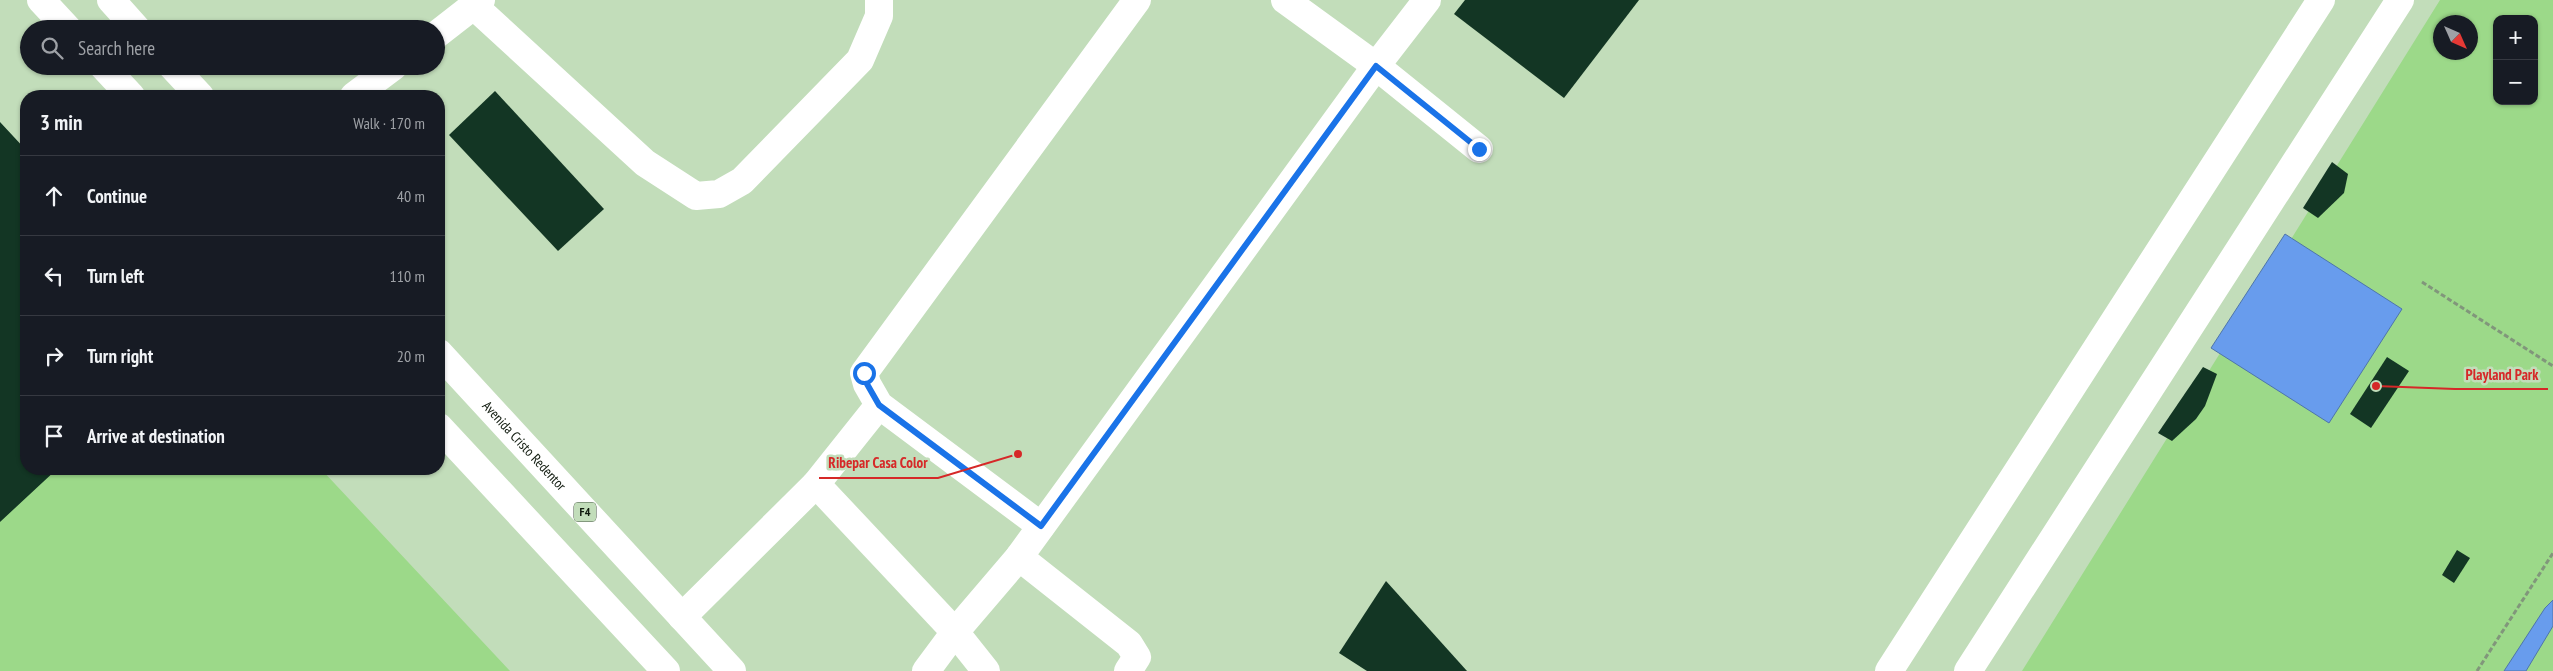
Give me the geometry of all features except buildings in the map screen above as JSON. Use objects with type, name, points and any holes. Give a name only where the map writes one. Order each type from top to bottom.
[{"type":"main road","points":[[41,0],[60,20]]},
{"type":"main road","points":[[111,0],[129,20]]},
{"type":"main road","points":[[445,28],[478,3],[645,163],[696,196],[719,194],[742,181],[860,60],[879,16],[879,0]]},
{"type":"main road","points":[[1041,526],[879,405],[867,384],[864,373],[1137,0]]},
{"type":"main road","points":[[1285,0],[1376,66],[1479,149]]},
{"type":"main road","points":[[926,671],[955,632],[1019,557],[1376,66],[1427,0]]},
{"type":"main road","points":[[1889,671],[2321,0]]},
{"type":"main road","points":[[1968,671],[2400,0]]},
{"type":"main road","points":[[111,75],[125,90]]},
{"type":"main road","points":[[180,75],[194,90]]},
{"type":"main road","points":[[362,90],[382,75]]},
{"type":"main road","name":"Avenida Cristo Redentor","points":[[445,360],[732,671]]},
{"type":"main road","points":[[682,617],[816,484],[879,405]]},
{"type":"main road","points":[[445,433],[666,671]]},
{"type":"main road","points":[[816,484],[955,632],[986,671]]},
{"type":"main road","points":[[1019,557],[1129,644],[1137,657],[1128,671]]},
{"type":"path","points":[[2422,282],[2553,366]]},
{"type":"path","points":[[2477,671],[2553,553]]},
{"type":"green space","points":[[2440,0],[2553,0],[2553,671],[2022,671]]},
{"type":"green space","points":[[0,129],[20,151],[20,475],[327,475],[510,671],[0,671]]},
{"type":"water","points":[[2285,234],[2402,309],[2329,423],[2211,348]]},
{"type":"water","points":[[2553,600],[2553,626],[2526,671],[2504,671],[2545,608]]},
{"type":"place","name":"Playland Park","points":[[2376,386]]},
{"type":"place","name":"Ribepar Casa Color","points":[[1018,454]]},
{"type":"route","points":[[864,373],[867,384],[879,405],[1041,526],[1376,66],[1479,149]]}]
